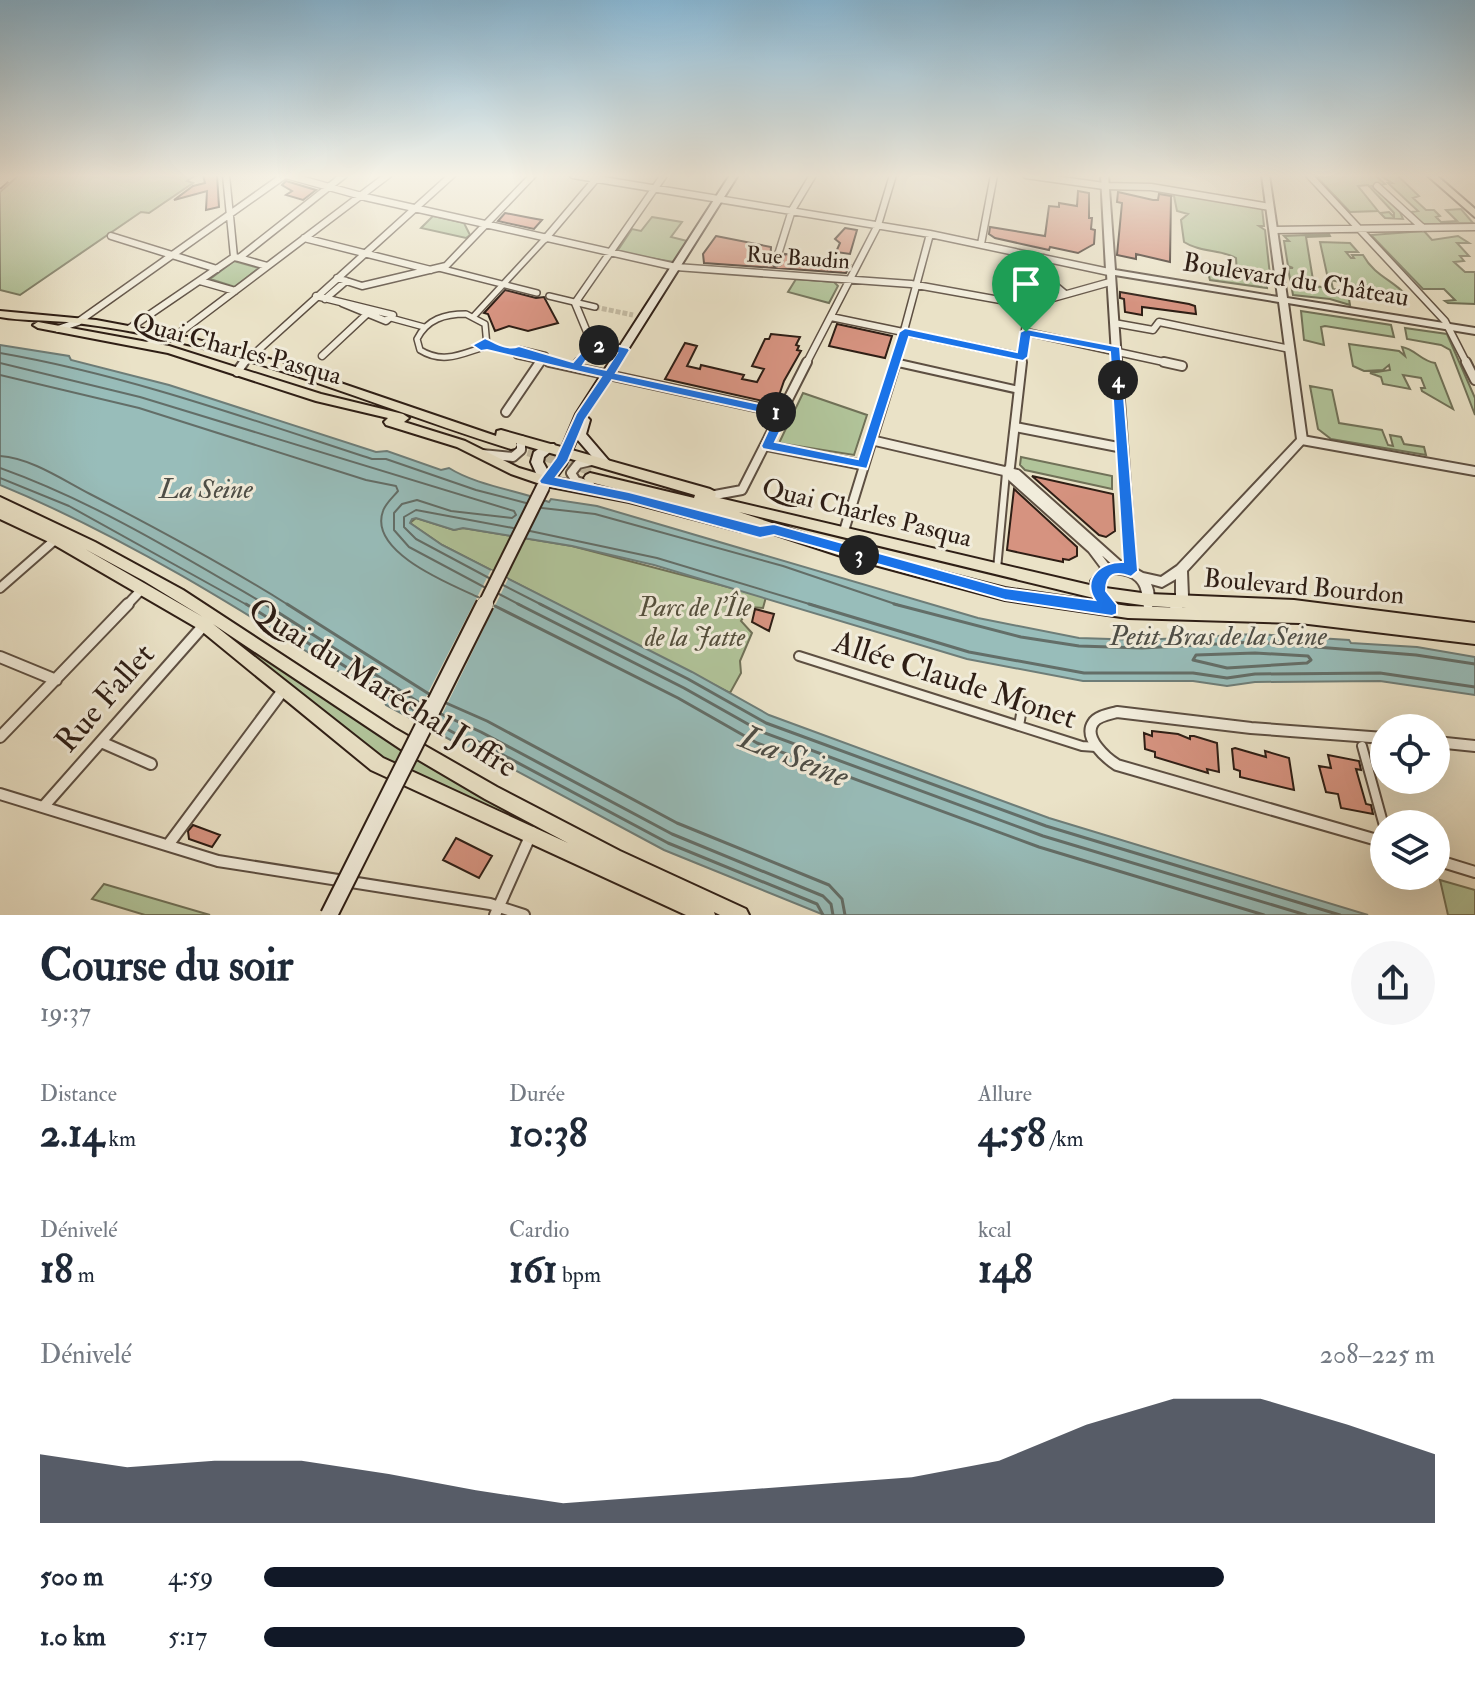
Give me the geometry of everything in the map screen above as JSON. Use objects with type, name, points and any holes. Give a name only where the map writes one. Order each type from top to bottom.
[{"type":"main road","points":[[329,915],[544,484],[566,452],[572,431],[624,350],[639,316],[676,267],[707,218]]},
{"type":"main road","name":"Quai Charles Pasqua","points":[[0,314],[61,324],[147,345],[351,405],[512,445]]},
{"type":"main road","name":"Quai Charles Pasqua","points":[[61,324],[78,322],[174,337],[336,385],[346,385],[512,445]]},
{"type":"main road","points":[[351,405],[363,413],[482,454],[544,484],[605,491],[760,532],[774,529]]},
{"type":"main road","points":[[585,414],[580,435],[598,469]]},
{"type":"main road","points":[[512,445],[550,447],[598,469],[715,495],[753,505],[762,512]]},
{"type":"main road","points":[[544,484],[537,460],[538,455],[550,447]]},
{"type":"main road","name":"Quai Charles Pasqua","points":[[598,469],[997,570],[1128,597]]},
{"type":"main road","name":"Quai Charles Pasqua","points":[[598,469],[774,529],[1005,594],[1112,609],[1138,586]]},
{"type":"main road","name":"Quai du Maréchal Joffre","points":[[0,502],[64,532],[152,581],[233,630],[403,742],[538,819],[740,915]]},
{"type":"main road","name":"Quai du Maréchal Joffre","points":[[0,513],[56,539],[204,625],[377,764],[706,915]]},
{"type":"main road","name":"Boulevard Bourdon","points":[[1128,597],[1138,586],[1184,600],[1475,638]]},
{"type":"main road","name":"Boulevard Bourdon","points":[[1184,600],[1294,606],[1475,629]]},
{"type":"street","points":[[78,322],[226,218]]},
{"type":"street","points":[[228,218],[236,258]]},
{"type":"street","points":[[130,328],[236,258],[288,218]]},
{"type":"street","points":[[147,345],[174,337],[331,218]]},
{"type":"street","points":[[321,298],[337,278],[405,218]]},
{"type":"street","name":"Rue Baudin","points":[[454,218],[676,267],[773,271],[917,285],[1028,305]]},
{"type":"street","points":[[342,303],[362,286],[446,266],[493,218]]},
{"type":"street","points":[[474,316],[563,218]]},
{"type":"street","points":[[575,303],[634,218]]},
{"type":"street","points":[[776,261],[790,218]]},
{"type":"street","points":[[836,218],[981,244],[1109,277]]},
{"type":"street","points":[[715,495],[742,490],[880,218]]},
{"type":"street","points":[[981,244],[986,218]]},
{"type":"street","points":[[1106,218],[1129,549],[1138,586]]},
{"type":"street","points":[[1272,218],[1302,440]]},
{"type":"street","points":[[1349,218],[1449,326],[1475,380]]},
{"type":"street","points":[[1410,218],[1420,228]]},
{"type":"street","points":[[1274,230],[1475,227]]},
{"type":"street","points":[[844,531],[905,332],[930,234]]},
{"type":"street","points":[[111,236],[217,269]]},
{"type":"street","points":[[304,238],[537,293]]},
{"type":"street","points":[[365,253],[436,269]]},
{"type":"street","points":[[236,258],[267,266]]},
{"type":"street","points":[[1044,258],[1040,273],[1064,293]]},
{"type":"street","points":[[997,570],[1028,305],[1102,282],[1109,277]]},
{"type":"street","name":"Boulevard du Château","points":[[1109,277],[1475,331]]},
{"type":"street","points":[[337,278],[362,286]]},
{"type":"street","points":[[200,281],[235,291]]},
{"type":"street","points":[[237,372],[247,358],[346,281]]},
{"type":"street","points":[[549,296],[595,307]]},
{"type":"street","points":[[321,298],[369,312],[386,321],[391,318],[424,327]]},
{"type":"street","points":[[575,303],[592,344]]},
{"type":"street","points":[[322,356],[369,312]]},
{"type":"street","points":[[484,345],[487,327],[474,316],[449,315],[424,327],[418,335],[418,347],[433,358],[458,357],[484,345],[516,353],[519,350],[609,375],[783,413]]},
{"type":"street","points":[[831,317],[1023,357]]},
{"type":"street","points":[[1114,323],[1153,330],[1159,322],[1290,349]]},
{"type":"street","points":[[1026,332],[1116,349],[1182,366]]},
{"type":"street","points":[[592,344],[624,350]]},
{"type":"street","points":[[576,367],[592,344]]},
{"type":"street","points":[[506,412],[543,359]]},
{"type":"street","points":[[894,362],[1019,390]]},
{"type":"street","points":[[1015,427],[1123,448]]},
{"type":"street","points":[[871,440],[1017,474],[1106,552],[1138,586]]},
{"type":"street","points":[[1302,440],[1475,471]]},
{"type":"street","points":[[1138,586],[1162,582],[1181,569],[1302,440]]},
{"type":"street","points":[[482,454],[489,452],[506,458],[516,456],[521,450],[512,445]]},
{"type":"street","points":[[767,446],[863,465]]},
{"type":"street","points":[[598,469],[578,464],[571,476],[576,481],[605,491]]},
{"type":"street","points":[[1006,473],[1092,549],[1107,569],[1138,586],[1184,600],[1181,569]]},
{"type":"street","points":[[0,588],[56,539]]},
{"type":"street","points":[[1106,552],[1129,549]]},
{"type":"street","points":[[1107,569],[1097,581],[1098,593],[1112,609]]},
{"type":"street","points":[[0,737],[143,588]]},
{"type":"street","name":"Rue Fallet","points":[[44,806],[204,625]]},
{"type":"street","name":"Allée Claude Monet","points":[[799,656],[1082,746],[1096,747]]},
{"type":"street","points":[[0,657],[56,680]]},
{"type":"street","points":[[168,845],[284,689]]},
{"type":"street","points":[[1019,726],[1023,702]]},
{"type":"street","points":[[1370,737],[1251,728],[1117,712],[1096,719],[1091,725],[1096,747],[1117,765],[1370,838]]},
{"type":"street","points":[[101,742],[151,764]]},
{"type":"street","points":[[1450,743],[1475,746]]},
{"type":"street","points":[[1362,746],[1380,810]]},
{"type":"street","points":[[0,794],[218,861],[524,915]]},
{"type":"street","points":[[497,911],[538,819]]},
{"type":"street","points":[[1450,864],[1475,872]]},
{"type":"green space","points":[[0,218],[133,218],[20,295],[0,290]]},
{"type":"green space","points":[[431,218],[441,218],[464,223],[470,235],[466,238],[421,228]]},
{"type":"green space","points":[[651,218],[682,222],[671,237],[687,241],[674,262],[619,253],[632,229],[641,231]]},
{"type":"green space","points":[[1263,218],[1264,226],[1259,226],[1265,230],[1270,275],[1265,272],[1267,288],[1210,280],[1207,269],[1237,274],[1236,258],[1184,242],[1181,220]]},
{"type":"green space","points":[[1416,218],[1437,218],[1441,222],[1468,218],[1473,223],[1421,224]]},
{"type":"green space","points":[[1424,231],[1432,240],[1458,236],[1469,243],[1457,243],[1469,256],[1460,256],[1464,261],[1454,262],[1465,272],[1475,272],[1475,304],[1448,303],[1445,301],[1455,300],[1444,289],[1423,289],[1371,235]]},
{"type":"green space","points":[[1329,234],[1306,237],[1314,286],[1330,288],[1320,242],[1350,243],[1358,252],[1346,252],[1351,258],[1354,258],[1352,255],[1363,255],[1372,268],[1404,293],[1391,294],[1331,280],[1333,289],[1353,292],[1350,305],[1330,299],[1293,295],[1288,268],[1293,268],[1288,266],[1284,241],[1289,241],[1284,236]]},
{"type":"green space","points":[[234,261],[259,268],[235,287],[210,279]]},
{"type":"green space","points":[[796,279],[834,282],[838,286],[829,303],[788,292]]},
{"type":"green space","points":[[1301,311],[1391,325],[1394,337],[1325,326],[1321,327],[1324,345],[1304,340]]},
{"type":"green space","points":[[1405,328],[1447,334],[1475,398],[1475,415],[1450,350],[1441,345],[1407,339]]},
{"type":"green space","points":[[1349,344],[1399,351],[1405,356],[1402,347],[1435,363],[1453,409],[1422,391],[1421,388],[1425,388],[1421,378],[1403,375],[1410,389],[1383,384],[1381,377],[1370,373],[1390,370],[1389,365],[1383,370],[1364,371],[1353,366]]},
{"type":"green space","points":[[1310,386],[1332,390],[1339,423],[1382,430],[1388,445],[1393,446],[1390,435],[1401,437],[1404,444],[1424,447],[1426,455],[1331,439],[1318,429]]},
{"type":"green space","points":[[803,393],[867,415],[854,455],[779,443]]},
{"type":"green space","points":[[1021,457],[1112,476],[1112,489],[1025,470],[1020,465]]},
{"type":"green space","name":"Parc de l'Île de la Jatte","points":[[416,518],[454,530],[463,528],[572,546],[766,597],[763,608],[750,607],[741,621],[752,633],[740,661],[741,673],[730,693],[442,545],[410,523]]},
{"type":"green space","points":[[241,643],[385,737],[519,816],[514,823],[380,760],[238,647]]},
{"type":"green space","points":[[1450,883],[1475,890],[1475,915],[1448,915],[1442,890],[1450,890]]},
{"type":"green space","points":[[104,884],[210,915],[145,915],[92,899]]},
{"type":"water","points":[[0,345],[69,356],[71,360],[169,385],[376,452],[387,451],[441,470],[449,468],[496,487],[549,502],[551,499],[597,506],[978,618],[1079,638],[1142,640],[1255,634],[1417,647],[1475,657],[1475,695],[1380,681],[1255,682],[1227,686],[1193,681],[1083,681],[967,659],[654,565],[572,546],[463,528],[454,530],[412,519],[410,523],[442,545],[692,672],[769,715],[1049,818],[1368,915],[824,915],[664,850],[472,747],[469,750],[386,705],[384,700],[291,641],[149,557],[0,485]]},
{"type":"pier","points":[[491,570],[508,579],[434,731],[414,720]]},
{"type":"building","points":[[501,218],[542,220],[534,229],[498,221]]},
{"type":"building","points":[[1047,218],[1092,218],[1091,229],[1095,230],[1094,244],[1078,253],[1050,247],[1049,250],[989,234],[990,227],[1045,236]]},
{"type":"building","points":[[1121,218],[1171,218],[1170,262],[1136,254],[1136,259],[1117,255]]},
{"type":"building","points":[[845,228],[857,230],[850,254],[836,252],[840,243],[835,239]]},
{"type":"building","points":[[716,236],[771,247],[770,262],[775,267],[781,265],[785,254],[850,265],[846,273],[704,263],[703,254]]},
{"type":"building","points":[[505,290],[544,297],[558,323],[528,331],[509,326],[495,331],[488,314],[484,313]]},
{"type":"building","points":[[1120,292],[1189,304],[1195,306],[1196,314],[1142,307],[1142,315],[1125,312]]},
{"type":"building","points":[[837,324],[892,336],[885,358],[829,346]]},
{"type":"building","points":[[771,334],[800,337],[796,345],[799,346],[797,350],[801,351],[784,381],[776,404],[665,379],[685,343],[697,346],[687,366],[700,369],[701,365],[744,375],[742,379],[757,382],[764,369],[752,366],[765,339],[769,339]]},
{"type":"building","points":[[1032,476],[1113,494],[1115,531],[1106,537],[1099,535]]},
{"type":"building","points":[[1014,489],[1077,547],[1077,556],[1063,559],[1063,562],[1007,550]]},
{"type":"building","points":[[755,609],[774,614],[769,631],[752,622]]},
{"type":"building","points":[[1152,731],[1178,734],[1190,739],[1194,736],[1217,743],[1219,772],[1207,769],[1208,773],[1155,757],[1155,752],[1145,749],[1144,733],[1152,736]]},
{"type":"building","points":[[1232,749],[1266,757],[1265,751],[1289,758],[1294,790],[1240,777],[1240,771],[1234,769]]},
{"type":"building","points":[[1328,755],[1359,761],[1361,770],[1356,769],[1366,804],[1371,805],[1370,813],[1341,808],[1338,794],[1326,792],[1319,766],[1331,768]]},
{"type":"building","points":[[193,825],[220,835],[212,847],[189,839],[188,831]]},
{"type":"building","points":[[456,838],[492,856],[479,878],[443,860]]},
{"type":"tunnel","points":[[595,307],[633,315]]},
{"type":"tunnel","points":[[511,445],[597,471]]},
{"type":"route","points":[[1026,332],[1023,357],[905,332],[863,465],[767,446],[783,413],[627,379],[609,375],[576,367],[568,368],[521,357],[487,346],[485,341],[478,346],[487,346],[516,353],[519,350],[571,363],[576,367],[592,344],[624,350],[618,359],[609,375],[585,414],[580,417],[562,461],[546,481],[605,491],[760,532],[774,529],[841,551],[1005,594],[1112,609],[1098,593],[1097,581],[1107,569],[1121,567],[1131,571],[1116,349],[1026,332]]},
{"type":"water label","name":"La Seine","points":[[206,489]]},
{"type":"water label","name":"Petit Bras de la Seine","points":[[1218,636]]},
{"type":"water label","name":"La Seine","points":[[794,757]]}]
